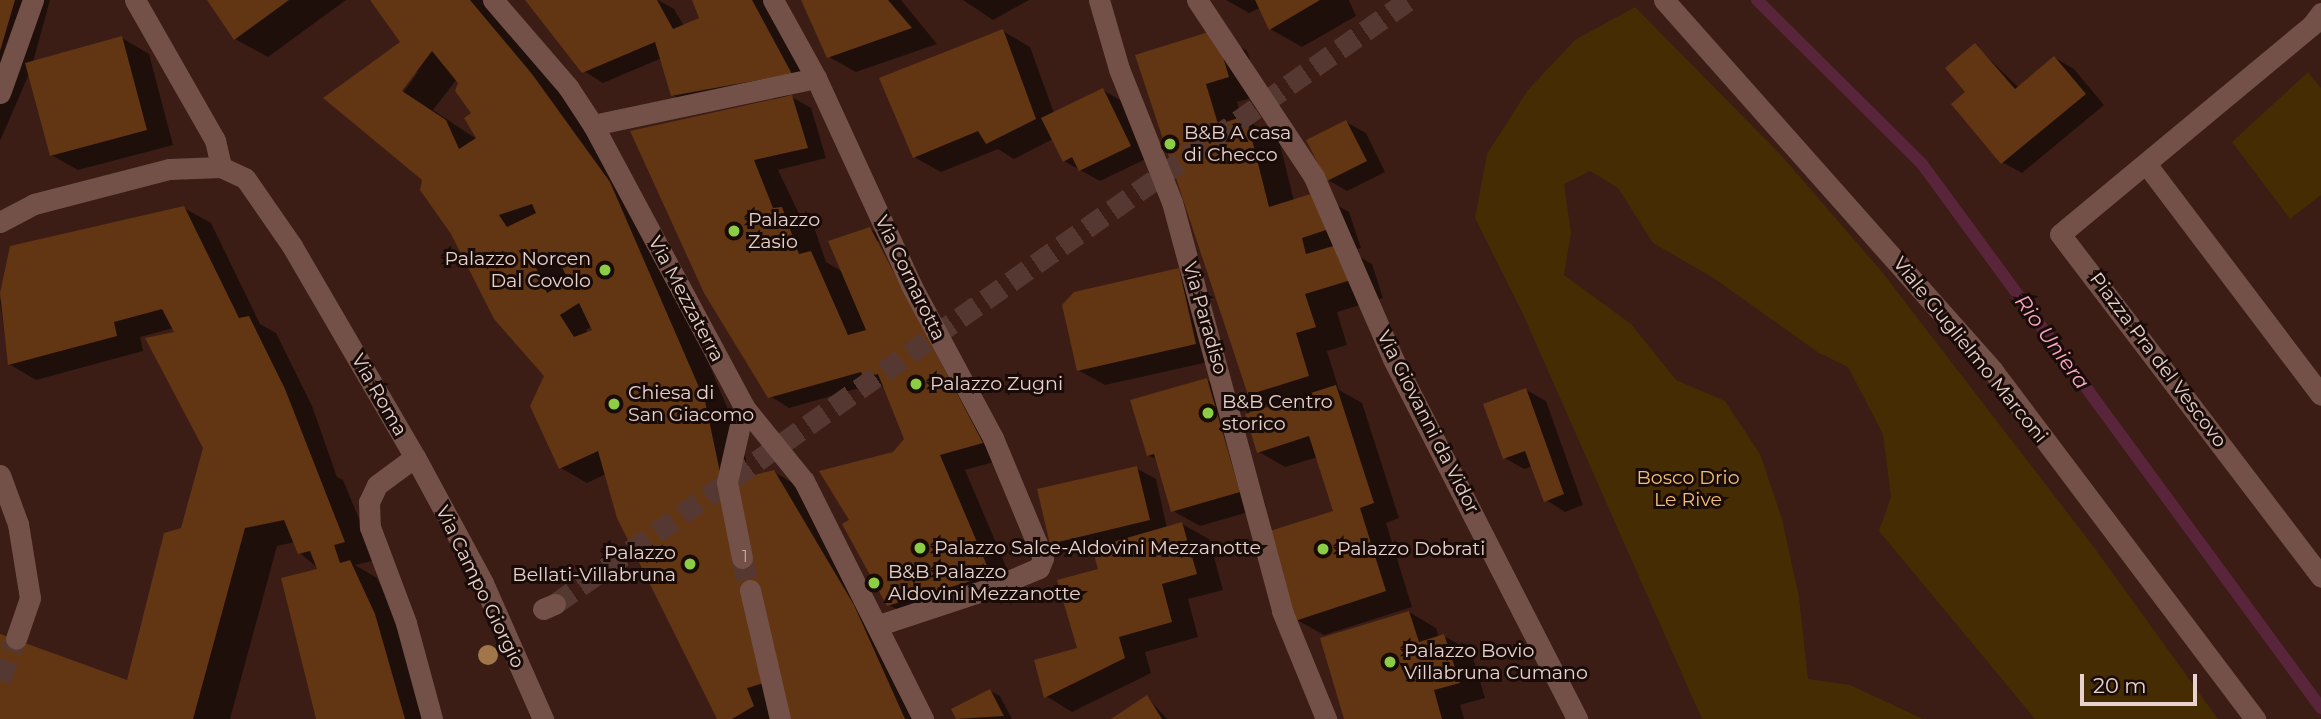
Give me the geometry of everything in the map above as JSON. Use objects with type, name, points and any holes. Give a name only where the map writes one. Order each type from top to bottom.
[{"type":"street","points":[[0,93],[33,0]]},
{"type":"street","points":[[0,222],[33,204],[169,169],[221,167],[215,140],[157,32],[135,0]]},
{"type":"street","name":"Via Mezzaterra","points":[[493,0],[568,87],[593,125],[744,407],[804,481],[879,625],[923,719]]},
{"type":"street","name":"Via Cornarotta","points":[[773,0],[816,78],[911,285],[993,439],[1043,558],[1039,568],[994,587],[879,625]]},
{"type":"street","name":"Via Paradiso","points":[[1099,0],[1119,69],[1172,202],[1282,611],[1326,719]]},
{"type":"street","name":"Via Giovanni da Vidor","points":[[1197,0],[1314,177],[1393,359],[1577,719]]},
{"type":"street","name":"Viale Guglielmo Marconi","points":[[1664,0],[1993,371],[2255,719]]},
{"type":"street","points":[[2321,13],[2147,165],[2321,395]]},
{"type":"street","points":[[593,125],[816,78]]},
{"type":"street","name":"Piazza Pra del Vescovo","points":[[2147,165],[2060,234],[2321,577]]},
{"type":"street","name":"Via Roma","points":[[221,167],[245,178],[264,204],[415,457],[377,485],[369,502],[370,527],[406,623],[432,719]]},
{"type":"street","points":[[742,558],[727,482],[744,407]]},
{"type":"street","name":"Via Campo Giorgio","points":[[415,457],[482,583],[543,719]]},
{"type":"street","points":[[0,475],[18,524],[30,598],[11,634]]},
{"type":"street","points":[[750,590],[780,719]]},
{"type":"green space","name":"Bosco Drio Le Rive","points":[[1635,7],[1780,154],[1882,272],[2093,546],[2218,719],[2035,719],[1879,531],[1891,497],[1883,434],[1848,367],[1819,353],[1712,277],[1653,243],[1618,188],[1590,171],[1564,184],[1571,233],[1564,275],[1631,324],[1676,380],[1725,401],[1760,454],[1782,519],[1799,597],[1808,679],[1850,685],[1923,719],[1702,719],[1522,312],[1475,218],[1487,154],[1528,90],[1575,40]]},
{"type":"green space","points":[[2308,72],[2321,88],[2321,195],[2290,219],[2232,142]]},
{"type":"building","points":[[0,0],[15,0],[0,51]]},
{"type":"building","points":[[207,0],[289,0],[234,40]]},
{"type":"building","points":[[370,0],[470,0],[532,74],[610,182],[705,401],[738,558],[727,482],[774,470],[854,605],[905,719],[785,719],[767,682],[747,688],[754,706],[732,719],[717,719],[617,518],[598,451],[559,469],[530,406],[544,376],[494,319],[451,234],[420,190],[422,180],[323,98],[400,42]],"holes":[[[432,51],[458,83],[455,91],[471,113],[464,118],[476,138],[459,149],[446,120],[402,91]],[[532,204],[536,213],[507,227],[499,215]],[[554,252],[569,281],[547,293],[534,263]],[[579,303],[592,330],[574,337],[560,315]]]},
{"type":"building","points":[[525,0],[657,0],[673,29],[699,18],[692,0],[752,0],[792,74],[671,96],[655,42],[582,73]]},
{"type":"building","points":[[801,0],[888,0],[912,28],[827,58]]},
{"type":"building","points":[[1255,0],[1320,0],[1269,30]]},
{"type":"building","points":[[1003,29],[1036,119],[986,144],[978,131],[913,158],[879,78]]},
{"type":"building","points":[[1215,30],[1229,77],[1206,84],[1218,124],[1246,116],[1269,207],[1317,192],[1329,229],[1302,238],[1306,254],[1340,244],[1351,280],[1305,294],[1316,327],[1296,333],[1309,376],[1248,395],[1135,55]]},
{"type":"building","points":[[122,36],[147,130],[50,156],[25,63]]},
{"type":"building","points":[[1975,43],[2015,89],[2054,56],[2086,94],[2001,164],[1951,104],[1965,92],[1945,68]]},
{"type":"building","points":[[1103,88],[1131,146],[1079,171],[1072,157],[1063,162],[1041,118]]},
{"type":"building","points":[[792,95],[808,148],[754,160],[773,208],[782,207],[799,254],[811,251],[848,335],[866,330],[828,241],[870,227],[983,443],[940,455],[991,575],[887,606],[842,524],[849,520],[819,471],[893,452],[904,439],[878,374],[863,377],[861,372],[768,398],[704,293],[630,131]]},
{"type":"building","points":[[1346,120],[1367,161],[1327,181],[1306,140]]},
{"type":"building","points":[[184,206],[239,318],[249,316],[285,389],[345,542],[334,545],[340,563],[350,560],[375,614],[405,719],[316,719],[281,578],[317,569],[310,551],[298,554],[284,520],[245,528],[193,719],[0,719],[0,634],[127,680],[164,533],[181,528],[203,448],[145,338],[174,332],[162,309],[114,322],[117,336],[8,365],[0,293],[10,246]]},
{"type":"building","points":[[1179,268],[1196,344],[1077,371],[1062,305],[1074,292]]},
{"type":"building","points":[[1207,378],[1240,492],[1171,512],[1154,454],[1147,456],[1130,400]]},
{"type":"building","points":[[1336,385],[1374,503],[1360,508],[1386,591],[1295,621],[1267,532],[1333,511],[1309,436],[1257,453],[1245,414]]},
{"type":"building","points":[[1526,388],[1564,494],[1544,502],[1525,451],[1503,459],[1483,404]]},
{"type":"building","points":[[1137,466],[1150,520],[1050,544],[1037,489]]},
{"type":"building","points":[[1182,522],[1197,574],[1162,584],[1172,622],[1119,637],[1125,658],[1044,698],[1034,660],[1077,648],[1057,580],[1098,569],[1092,548]]},
{"type":"building","name":"Palazzo Bovio Villabruna Cumano","points":[[1409,611],[1419,642],[1444,634],[1460,683],[1434,690],[1442,719],[1344,719],[1320,638]]},
{"type":"building","points":[[990,689],[1004,716],[956,719],[951,709]]},
{"type":"building","points":[[1147,695],[1162,719],[1111,719]]},
{"type":"waterway","name":"Rio Uniera","points":[[1757,0],[1922,164],[2321,708]]},
{"type":"tunnel","points":[[555,604],[1409,0]]},
{"type":"tunnel","points":[[742,558],[750,590]]},
{"type":"tunnel","points":[[0,680],[16,639]]},
{"type":"place","name":"B&B A casa di Checco","points":[[1170,144]]},
{"type":"place","name":"Palazzo Zasio","points":[[734,231]]},
{"type":"place","name":"Palazzo Norcen Dal Covolo","points":[[605,270]]},
{"type":"place","name":"Palazzo Zugni","points":[[916,384]]},
{"type":"place","name":"Chiesa di San Giacomo","points":[[614,404]]},
{"type":"place","name":"B&B Centro storico","points":[[1208,413]]},
{"type":"place","name":"Palazzo Salce-Aldovini Mezzanotte","points":[[920,548]]},
{"type":"place","name":"Palazzo Dobrati","points":[[1323,549]]},
{"type":"place","name":"Palazzo Bellati-Villabruna","points":[[690,564]]},
{"type":"place","name":"B&B Palazzo Aldovini Mezzanotte","points":[[874,583]]},
{"type":"place","name":"Palazzo Bovio Villabruna Cumano","points":[[1390,662]]}]
